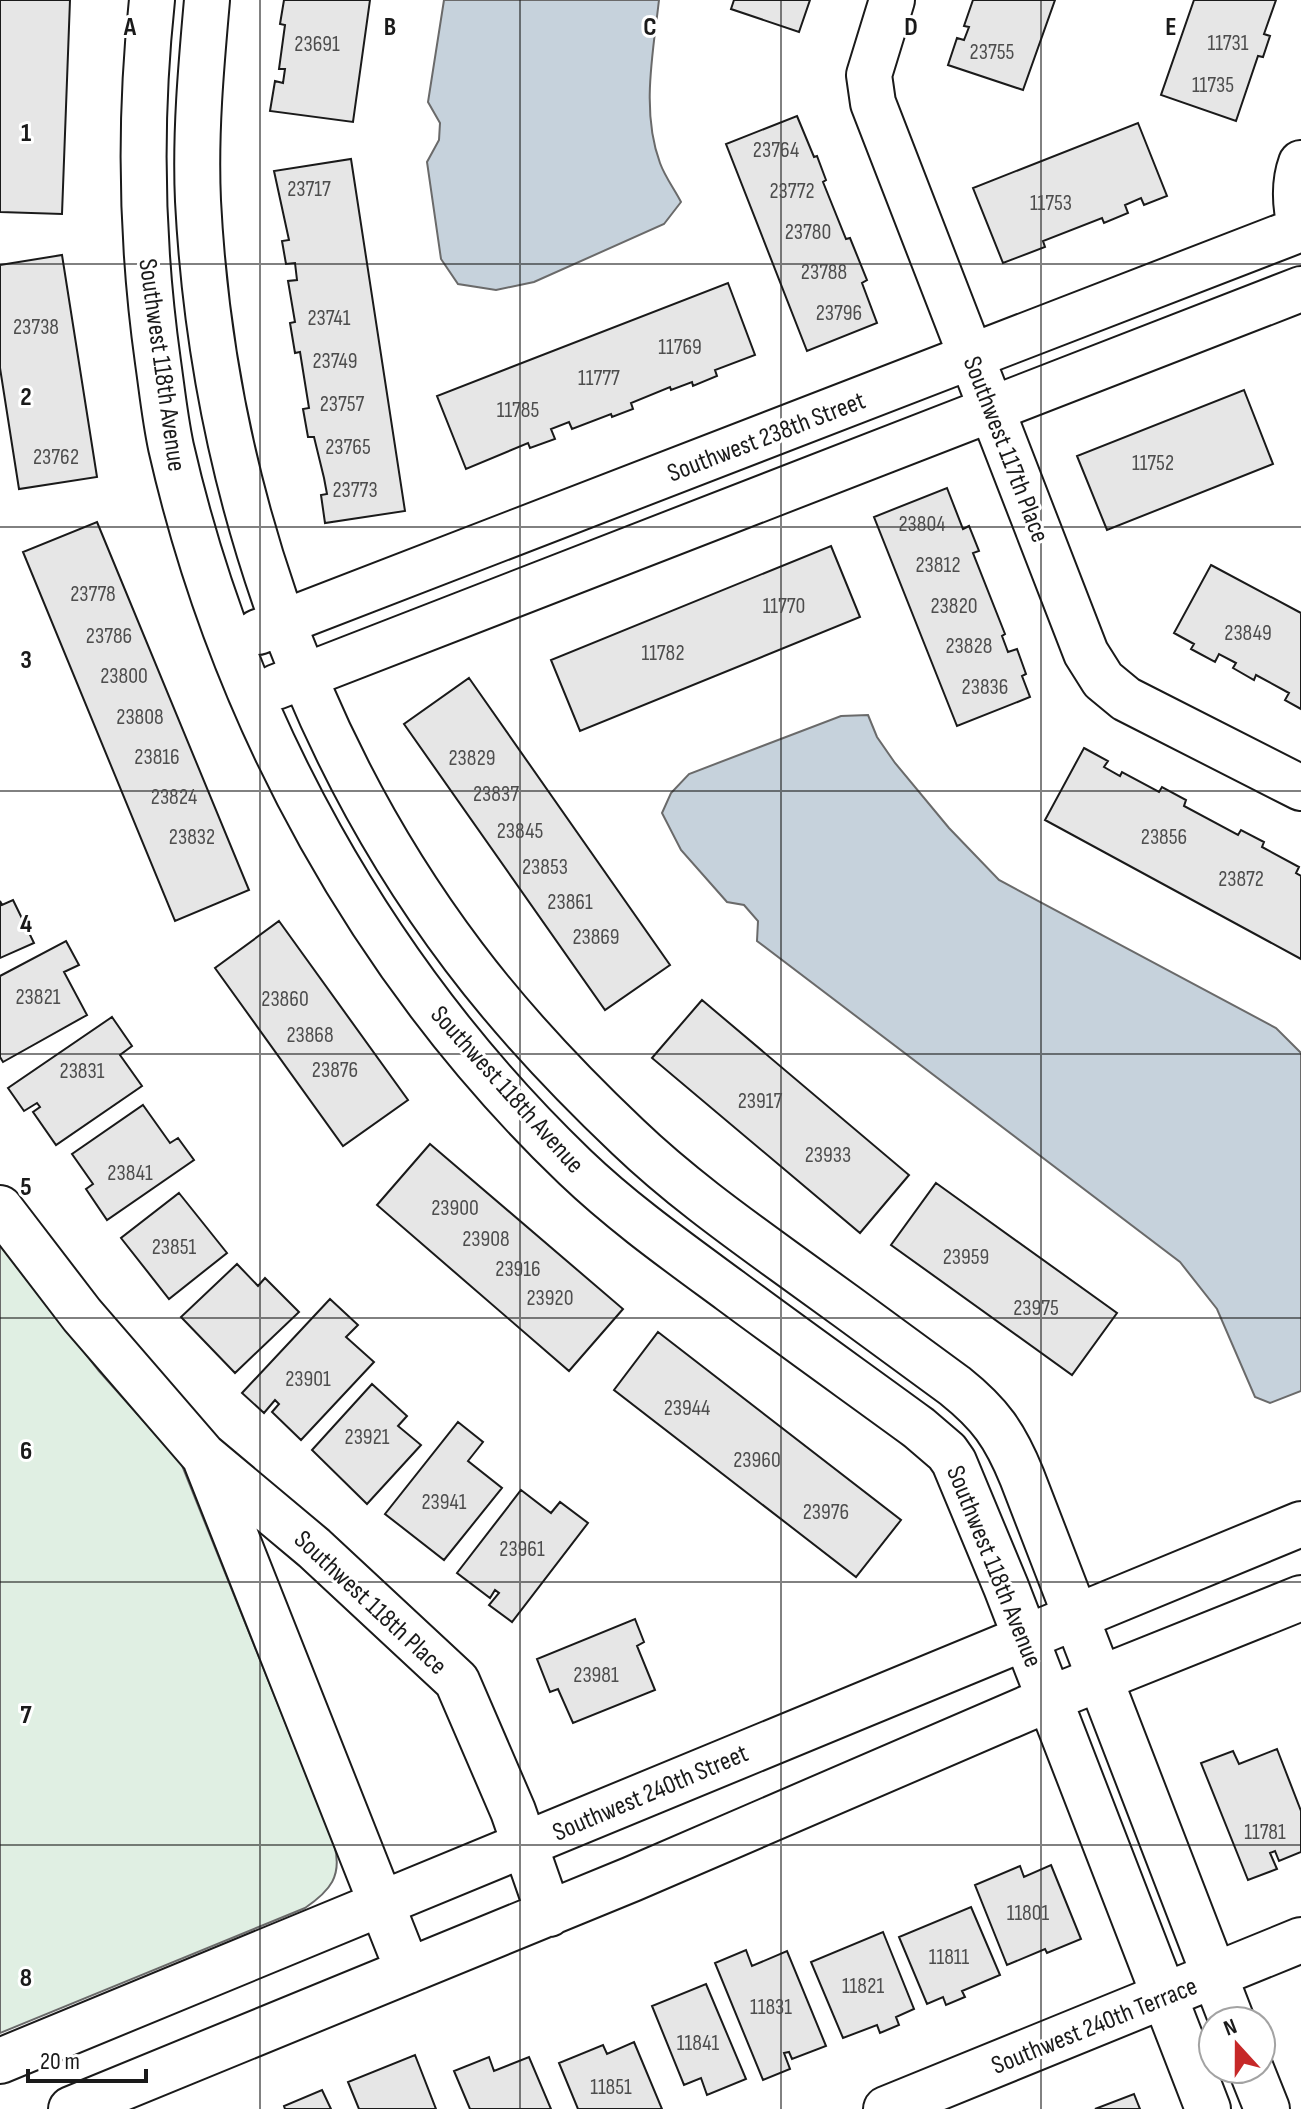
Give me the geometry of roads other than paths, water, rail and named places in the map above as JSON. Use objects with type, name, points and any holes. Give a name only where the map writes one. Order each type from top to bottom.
[{"type":"street","name":"Southwest 118th Avenue","points":[[152,0],[146,53],[141,174],[150,310],[170,443],[207,579],[251,697],[281,765],[331,856],[389,947],[473,1056],[525,1116],[580,1172],[672,1248],[919,1428],[947,1452],[965,1485],[1025,1636],[1208,2109]]},
{"type":"street","name":"Southwest 118th Avenue","points":[[207,0],[199,86],[198,198],[213,358],[240,492],[304,677],[356,785],[390,847],[464,958],[554,1062],[630,1139],[737,1227],[955,1386],[994,1421],[1018,1466],[1226,2005]]},
{"type":"street","name":"Southwest 117th Place","points":[[892,0],[869,75],[873,103],[1086,653],[1103,680],[1126,699],[1301,788]]},
{"type":"street","name":"Southwest 238th Street","points":[[231,643],[1301,230],[1295,187],[1301,163]]},
{"type":"street","points":[[251,697],[1301,289]]},
{"type":"street","name":"Southwest 118th Place","points":[[0,1208],[82,1315],[203,1455],[314,1548],[457,1681],[513,1811],[549,1914]]},
{"type":"street","name":"Southwest 118th Place","points":[[203,1455],[408,1971]]},
{"type":"street","name":"Southwest 240th Street","points":[[0,2061],[1301,1524]]},
{"type":"street","points":[[261,1597],[265,1576],[278,1559],[314,1548]]},
{"type":"street","points":[[71,2109],[549,1914],[1049,1699],[1301,1598]]},
{"type":"street","name":"Southwest 240th Terrace","points":[[886,2109],[1301,1940]]},
{"type":"street","points":[[1257,2085],[1267,2109]]}]
